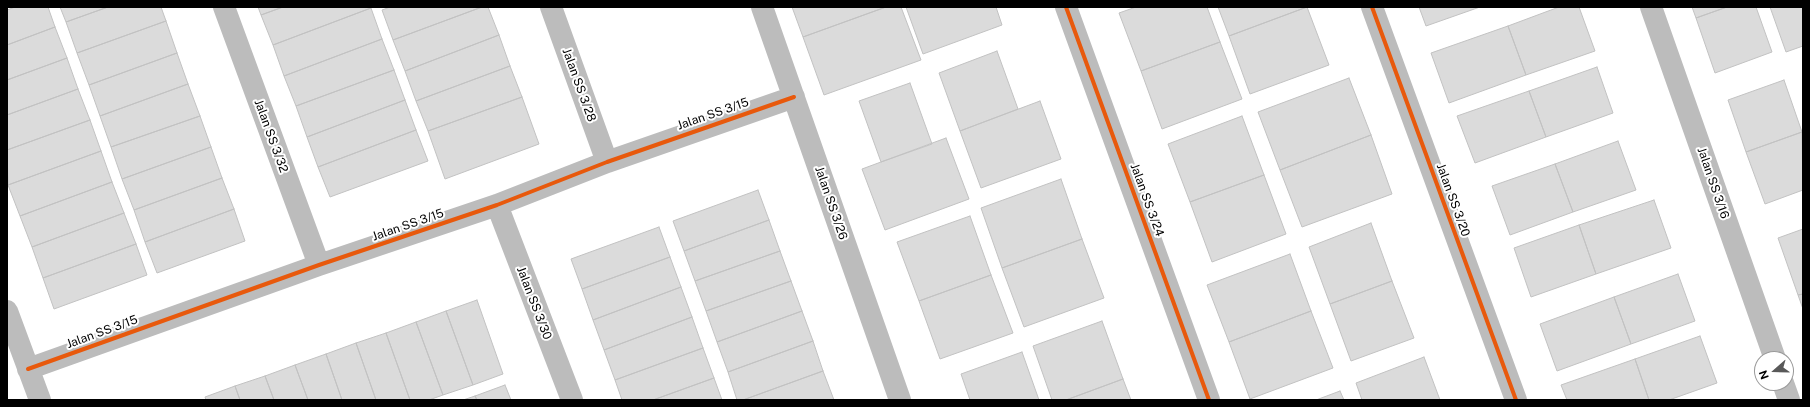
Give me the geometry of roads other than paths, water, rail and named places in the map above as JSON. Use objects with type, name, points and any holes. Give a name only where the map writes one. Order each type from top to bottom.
[{"type":"street","name":"Jalan SS 3/32","points":[[224,7],[319,265]]},
{"type":"street","name":"Jalan SS 3/28","points":[[551,7],[607,162]]},
{"type":"street","name":"Jalan SS 3/26","points":[[762,7],[900,400]]},
{"type":"street","name":"Jalan SS 3/24","points":[[1066,7],[1209,400]]},
{"type":"street","name":"Jalan SS 3/20","points":[[1372,7],[1516,400]]},
{"type":"street","name":"Jalan SS 3/16","points":[[1651,7],[1772,351]]},
{"type":"street","name":"Jalan SS 3/15","points":[[28,369],[319,265],[497,205],[607,162],[794,96]]},
{"type":"street","name":"Jalan SS 3/30","points":[[497,205],[572,400]]},
{"type":"street","points":[[7,311],[40,400]]}]
